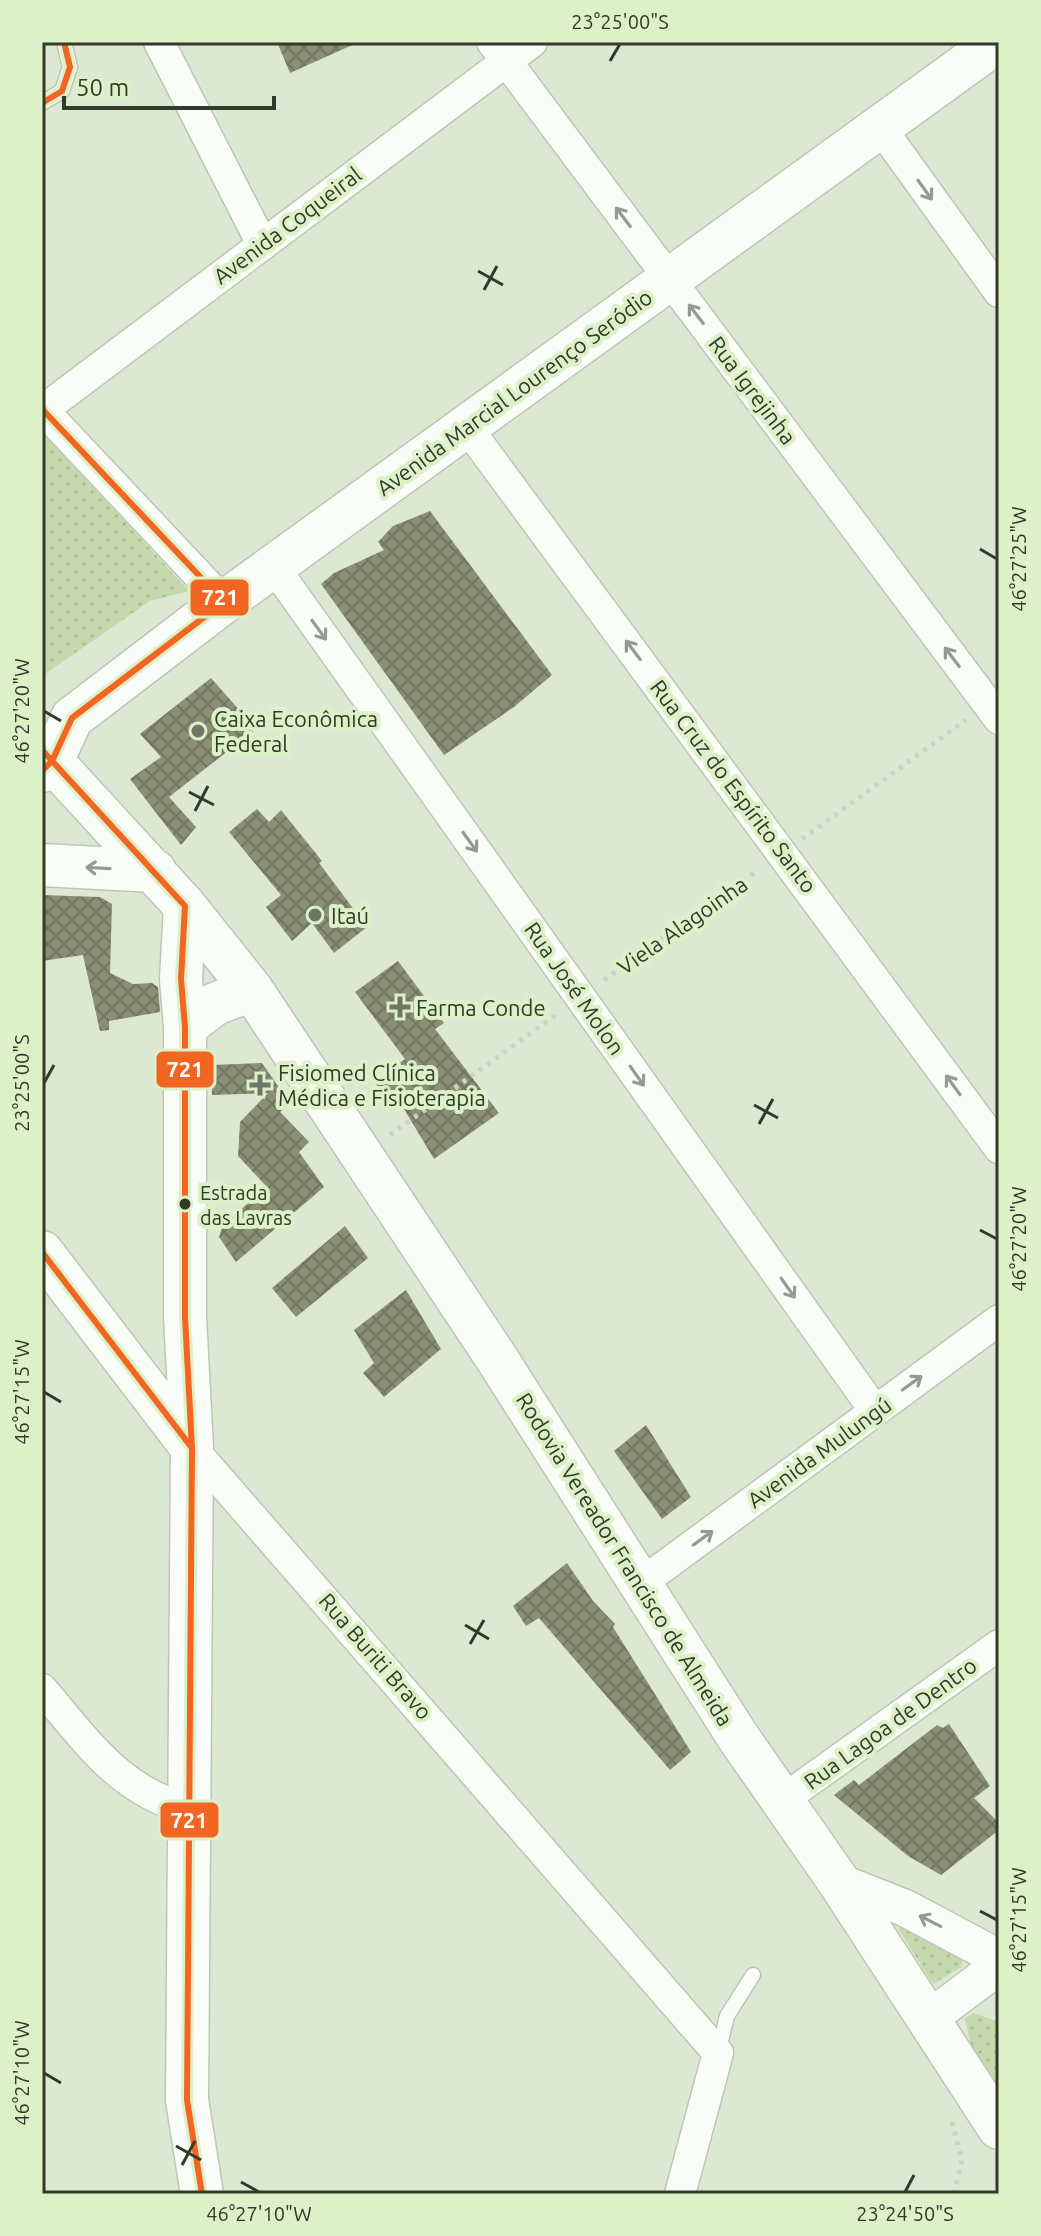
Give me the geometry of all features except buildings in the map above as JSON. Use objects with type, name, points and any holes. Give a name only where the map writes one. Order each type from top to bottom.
[{"type":"main road","name":"Avenida Marcial Lourenço Seródio","points":[[45,761],[72,718],[224,602],[997,42]]},
{"type":"main road","points":[[45,761],[155,871],[185,906],[181,979],[185,1027],[185,1317],[192,1448],[187,2100],[202,2194]]},
{"type":"main road","points":[[42,865],[155,871]]},
{"type":"main road","name":"Rodovia Vereador Francisco de Almeida","points":[[185,906],[252,990],[364,1153],[781,1801],[839,1882],[999,2128]]},
{"type":"main road","points":[[185,1027],[215,1004],[252,990]]},
{"type":"main road","name":"Rua Buriti Bravo","points":[[42,1252],[192,1448]]},
{"type":"main road","points":[[99,1325],[149,1342],[174,1332],[185,1317]]},
{"type":"street","points":[[159,42],[262,244]]},
{"type":"street","name":"Avenida Coqueiral","points":[[43,410],[262,244],[499,51],[532,42]]},
{"type":"street","name":"Rua Igrejinha","points":[[499,51],[994,712]]},
{"type":"street","points":[[880,127],[999,292]]},
{"type":"street","points":[[43,410],[224,602]]},
{"type":"street","name":"Rua Cruz do Espírito Santo","points":[[466,426],[784,852],[999,1148]]},
{"type":"street","name":"Rua José Molon","points":[[274,567],[875,1411]]},
{"type":"street","name":"Avenida Mulungú","points":[[640,1584],[999,1320]]},
{"type":"street","name":"Rua Buriti Bravo","points":[[192,1448],[718,2053]]},
{"type":"street","name":"Rua Lagoa de Dentro","points":[[781,1801],[999,1645]]},
{"type":"street","points":[[42,1689],[108,1766],[157,1801],[187,1809]]},
{"type":"street","points":[[839,1882],[905,1908],[994,1975],[927,2020]]},
{"type":"street","points":[[680,2194],[718,2053]]},
{"type":"lane","points":[[42,103],[62,91],[70,67],[64,42]]},
{"type":"lane","points":[[718,2053],[727,2016],[753,1975]]},
{"type":"path","name":"Viela Alagoinha","points":[[364,1153],[784,852],[994,712]]},
{"type":"green space","points":[[42,431],[189,591],[150,601],[42,676]]},
{"type":"green space","points":[[901,1926],[963,1959],[961,1967],[933,1984],[899,1930]]},
{"type":"green space","points":[[973,2013],[999,2022],[999,2092],[971,2047],[965,2018]]},
{"type":"transit line","name":"721","points":[[42,103],[62,91],[70,67],[64,42]]},
{"type":"transit line","name":"721","points":[[42,409],[224,602],[72,718],[52,761],[42,771]]},
{"type":"transit line","name":"721","points":[[42,750],[185,906],[181,979],[185,1027],[185,1317],[192,1448],[187,2100],[202,2194]]},
{"type":"transit line","name":"721","points":[[42,1252],[192,1448]]},
{"type":"place","name":"Caixa Econômica Federal","points":[[198,731]]},
{"type":"place","name":"Itaú","points":[[315,915]]},
{"type":"place","name":"Farma Conde","points":[[400,1007]]},
{"type":"place","name":"Fisiomed Clínica Médica e Fisioterapia","points":[[260,1085]]},
{"type":"place","name":"Estrada das Lavras","points":[[185,1204]]}]
